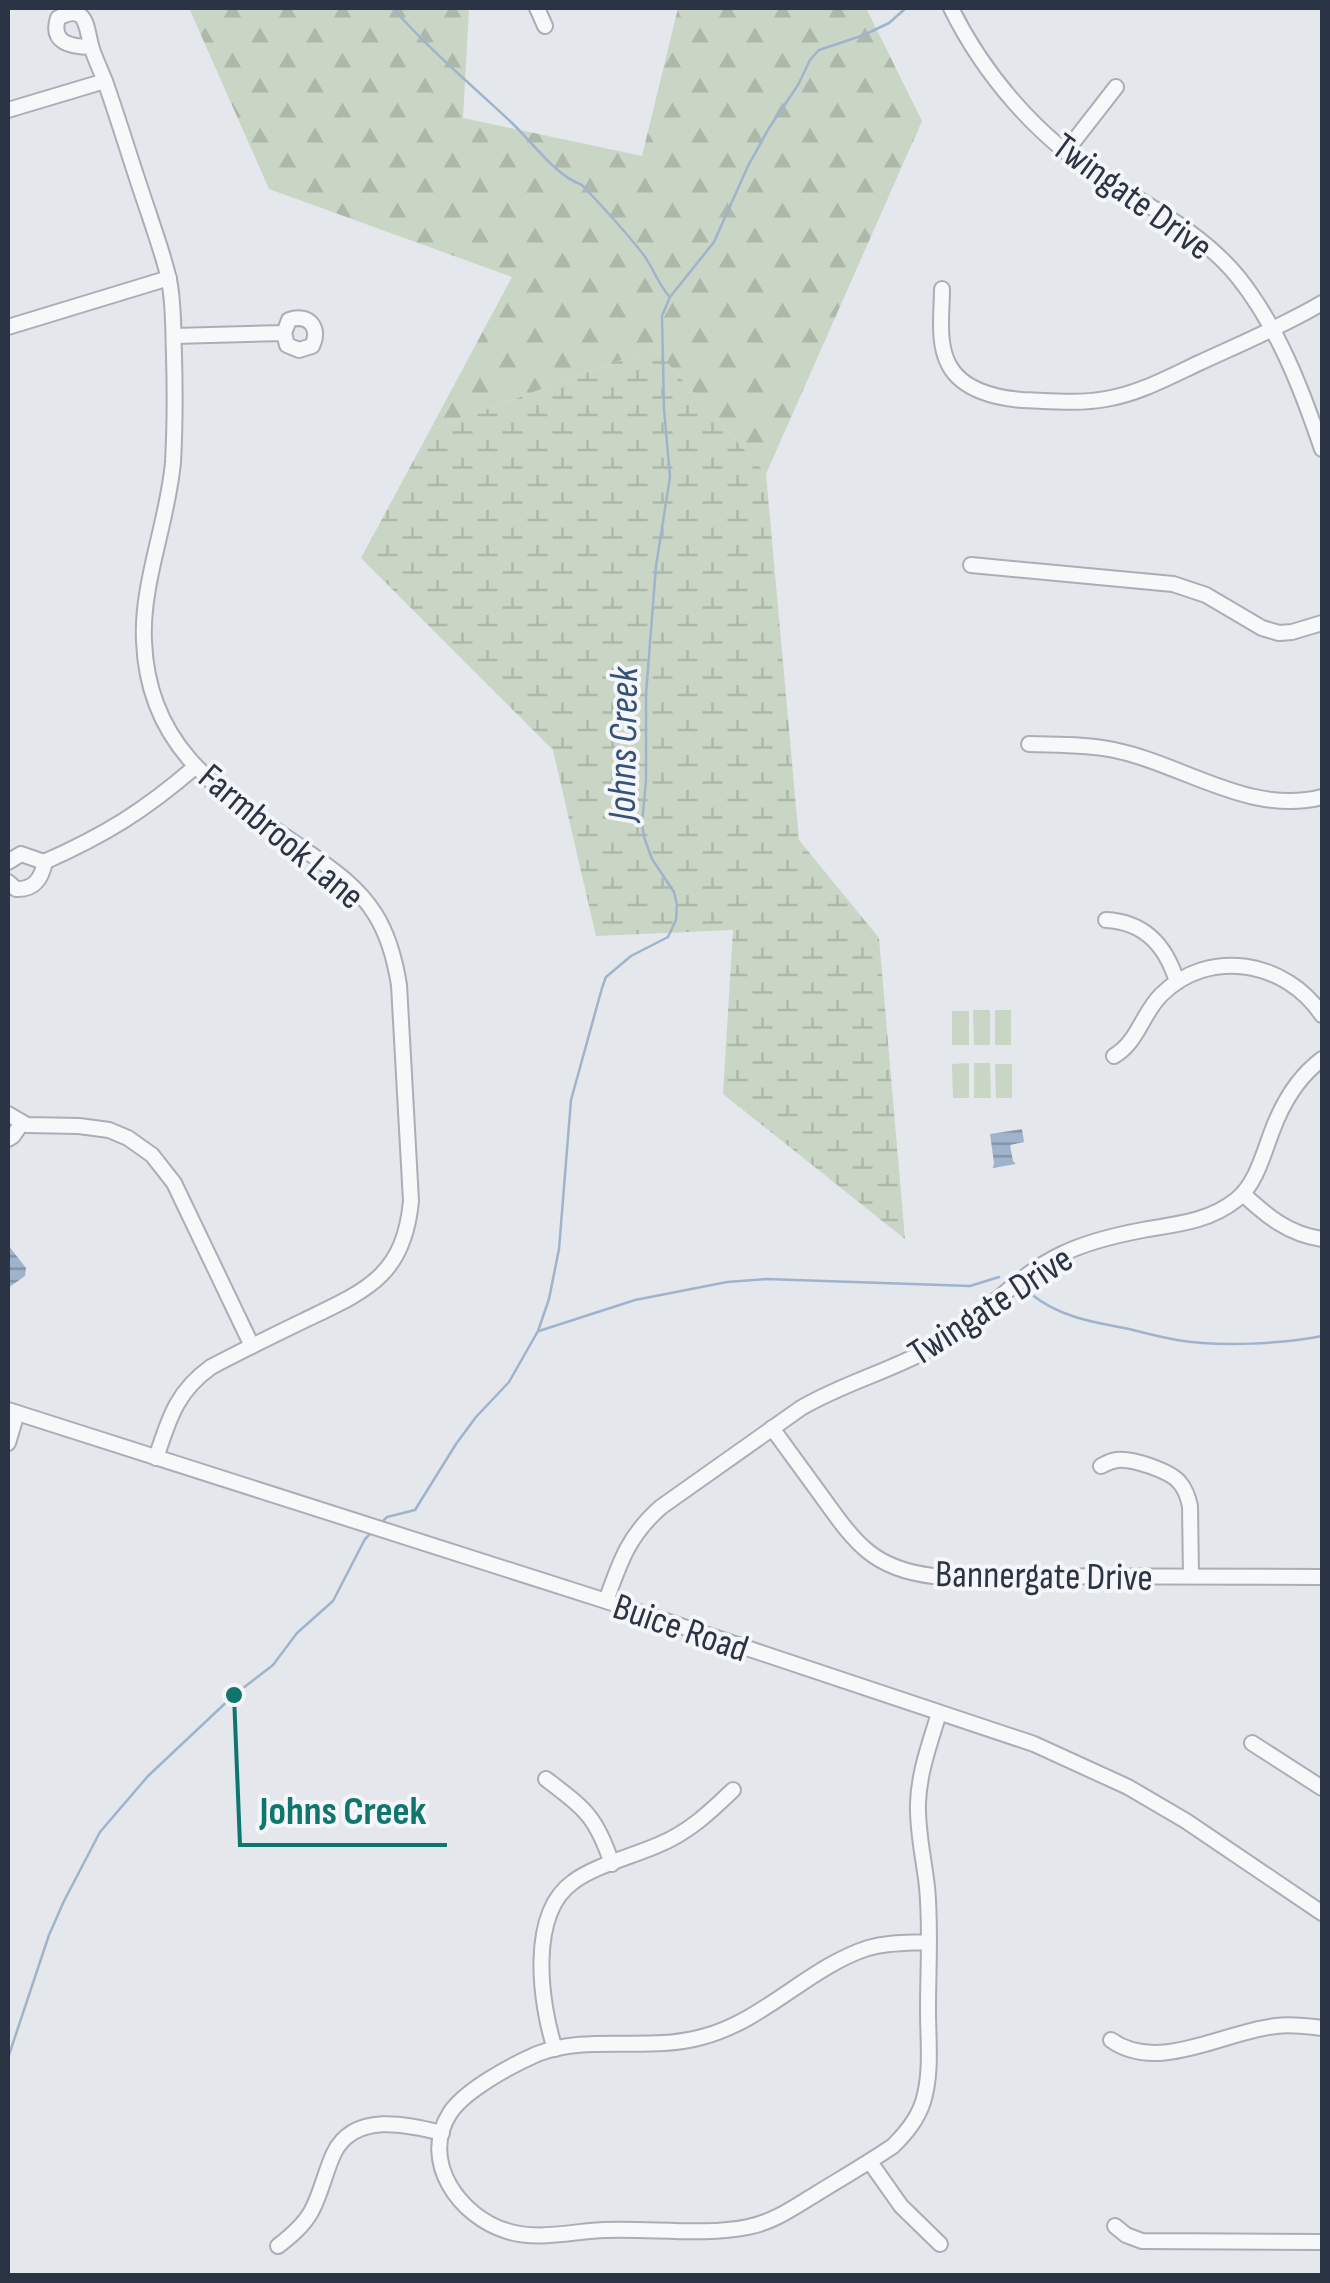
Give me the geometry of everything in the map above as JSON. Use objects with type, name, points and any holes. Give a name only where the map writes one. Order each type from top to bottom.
[{"type":"street","points":[[537,8],[545,26]]},
{"type":"street","name":"Twingate Drive","points":[[951,8],[986,66],[1041,130],[1099,176],[1176,222],[1238,277],[1273,330],[1320,432],[1322,449]]},
{"type":"street","name":"Farmbrook Lane","points":[[91,47],[168,278],[174,336],[172,466],[164,524],[146,599],[144,644],[148,679],[174,740],[194,767],[224,794],[358,892],[386,935],[399,985],[411,1201],[402,1244],[386,1270],[364,1291],[211,1367],[187,1388],[170,1414],[156,1458]]},
{"type":"street","points":[[8,110],[105,82]]},
{"type":"street","points":[[1066,150],[1116,87]]},
{"type":"street","points":[[8,327],[168,278]]},
{"type":"street","points":[[942,289],[943,344],[949,365],[961,380],[989,395],[1007,399],[1065,402],[1110,399],[1158,382],[1273,330],[1322,303]]},
{"type":"street","points":[[174,336],[284,333]]},
{"type":"street","points":[[971,565],[1173,584],[1206,595],[1270,631],[1292,632],[1322,623]]},
{"type":"street","points":[[1029,744],[1115,750],[1257,798],[1282,802],[1322,797]]},
{"type":"street","points":[[8,862],[21,854],[44,861],[88,843],[162,796],[194,767]]},
{"type":"street","points":[[8,882],[16,889],[29,888],[40,876],[44,861]]},
{"type":"street","points":[[1106,920],[1132,924],[1150,935],[1167,956],[1177,982]]},
{"type":"street","points":[[1114,1056],[1128,1046],[1154,1003],[1177,982],[1222,965],[1247,966],[1292,982],[1322,1015]]},
{"type":"street","points":[[1322,1059],[1291,1093],[1243,1194],[1284,1228],[1322,1239]]},
{"type":"street","points":[[8,1114],[22,1123],[100,1128],[128,1138],[152,1155],[174,1183],[252,1346]]},
{"type":"street","points":[[8,1139],[22,1123]]},
{"type":"street","name":"Twingate Drive","points":[[606,1602],[624,1552],[646,1521],[817,1398],[940,1344],[1022,1277],[1062,1254],[1114,1237],[1196,1221],[1218,1212],[1243,1194]]},
{"type":"street","points":[[8,1443],[12,1411]]},
{"type":"street","name":"Buice Road","points":[[12,1411],[1034,1744],[1128,1787],[1186,1821],[1322,1913]]},
{"type":"street","name":"Bannergate Drive","points":[[772,1428],[850,1537],[871,1555],[897,1569],[934,1576],[1322,1576]]},
{"type":"street","points":[[1101,1466],[1113,1460],[1127,1460],[1166,1472],[1181,1484],[1190,1506],[1191,1576]]},
{"type":"street","points":[[928,1942],[888,1944],[858,1952],[745,2020],[703,2037],[670,2044],[555,2049],[520,2063],[470,2094],[450,2114],[440,2152],[447,2182],[471,2212],[509,2232],[724,2230],[777,2218],[893,2146],[919,2113],[928,2073],[928,1942],[927,1887],[918,1802],[939,1713]]},
{"type":"street","points":[[1252,1742],[1322,1788]]},
{"type":"street","points":[[546,1779],[592,1818],[612,1864]]},
{"type":"street","points":[[555,2049],[543,1995],[544,1933],[556,1898],[570,1884],[682,1833],[732,1790]]},
{"type":"street","points":[[1110,2040],[1132,2052],[1164,2052],[1275,2026],[1322,2028]]},
{"type":"street","points":[[278,2246],[308,2216],[335,2151],[349,2135],[384,2124],[442,2133]]},
{"type":"street","points":[[870,2162],[901,2206],[940,2244]]},
{"type":"street","points":[[1116,2226],[1126,2235],[1142,2240],[1322,2242]]},
{"type":"green space","points":[[189,8],[469,8],[463,118],[642,156],[678,8],[866,8],[922,121],[766,474],[654,348],[430,430],[512,277],[269,189]]},
{"type":"green space","points":[[654,348],[766,474],[799,840],[879,938],[905,1239],[723,1094],[733,930],[596,936],[553,750],[361,558],[430,430]]},
{"type":"green space","points":[[973,1010],[990,1010],[990,1045],[974,1045]]},
{"type":"green space","points":[[995,1010],[1011,1010],[1011,1045],[995,1045]]},
{"type":"green space","points":[[952,1011],[969,1011],[969,1045],[952,1045]]},
{"type":"green space","points":[[969,1063],[969,1098],[953,1098],[952,1064]]},
{"type":"green space","points":[[974,1063],[990,1063],[991,1098],[974,1098]]},
{"type":"green space","points":[[995,1064],[1012,1064],[1012,1098],[996,1098]]},
{"type":"water","points":[[1022,1129],[1024,1142],[1010,1145],[1016,1164],[993,1168],[990,1134]]},
{"type":"water","points":[[8,1245],[26,1268],[25,1276],[8,1288]]},
{"type":"waterway","points":[[393,8],[554,167],[582,185],[643,254],[669,296]]},
{"type":"waterway","name":"Johns Creek","points":[[381,1523],[387,1517],[415,1510],[456,1444],[509,1382],[538,1331],[559,1249],[571,1100],[602,988],[606,977],[631,956],[668,937],[676,920],[674,892],[652,859],[642,823],[646,694],[656,566],[670,477],[662,316],[670,297],[714,242],[748,166],[810,60],[819,50],[889,23],[906,8]]},
{"type":"waterway","points":[[539,1331],[635,1300],[727,1282],[766,1279],[970,1286],[999,1277]]},
{"type":"waterway","points":[[1031,1294],[1075,1317],[1177,1340],[1250,1344],[1322,1336]]},
{"type":"waterway","name":"Johns Creek","points":[[8,2058],[49,1935],[100,1832],[148,1776],[234,1695],[273,1665],[297,1633],[333,1601],[372,1532]]},
{"type":"place","name":"Johns Creek","points":[[234,1695]]}]
